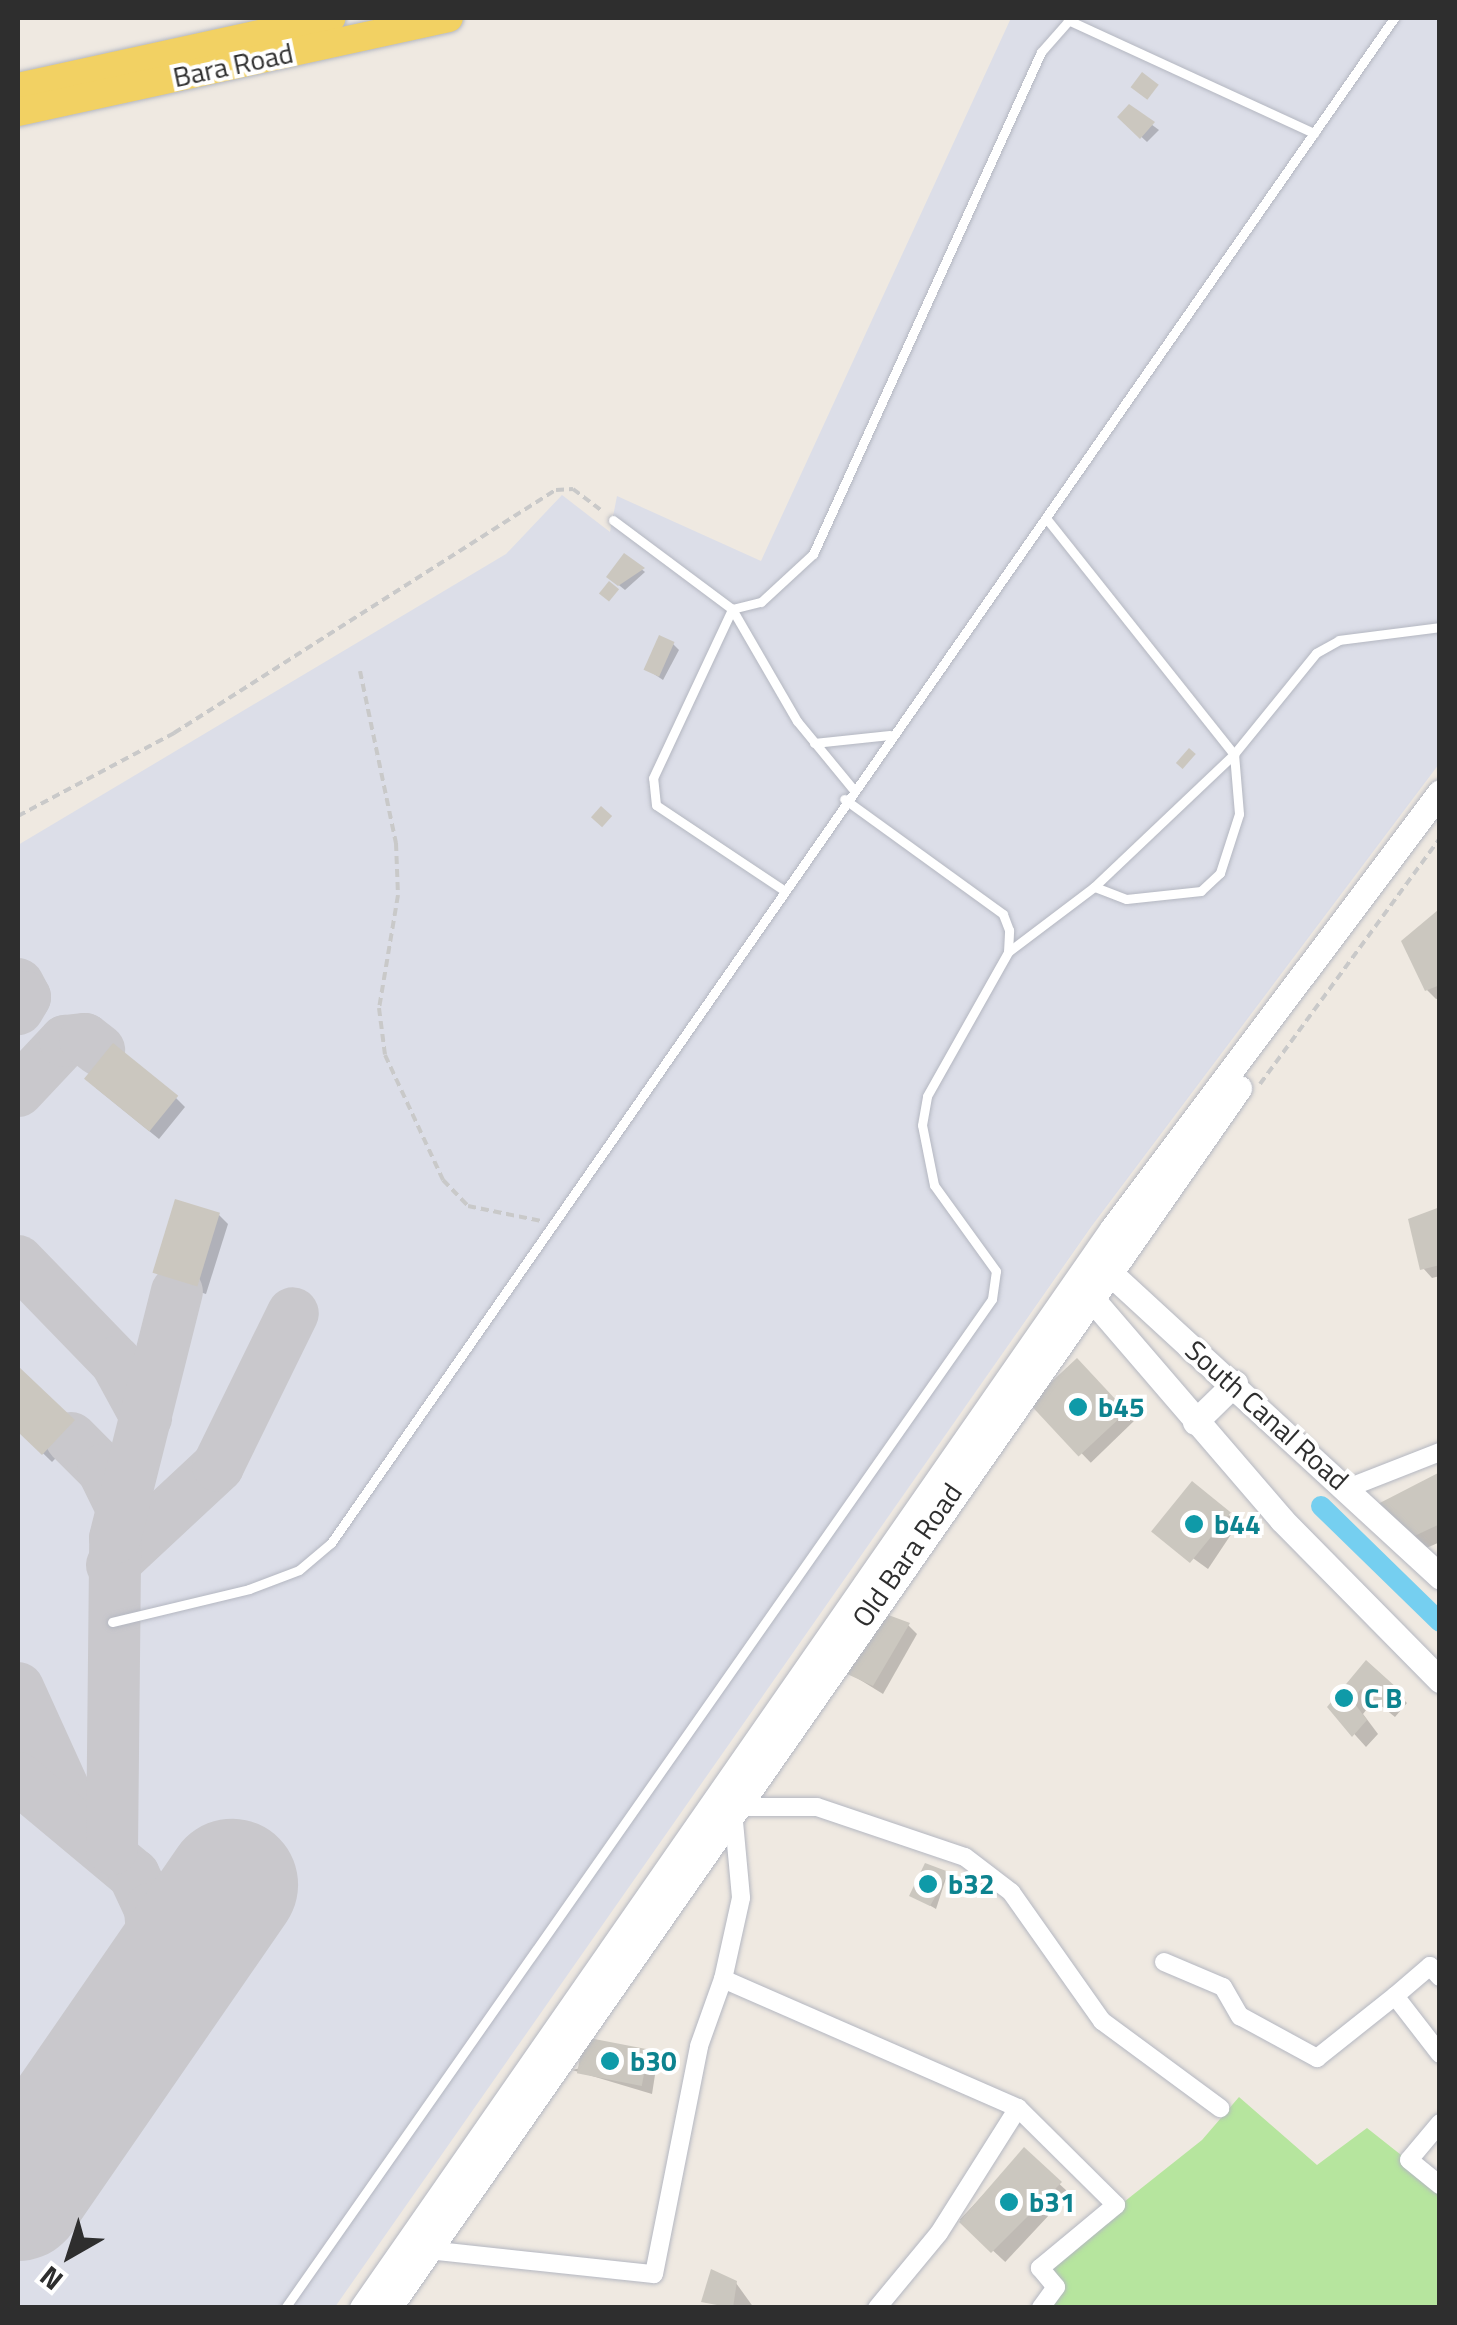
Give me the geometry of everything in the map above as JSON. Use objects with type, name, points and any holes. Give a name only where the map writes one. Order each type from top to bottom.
[{"type":"main road","points":[[18,87],[332,18]]},
{"type":"main road","name":"Bara Road","points":[[18,112],[450,18]]},
{"type":"main road","points":[[1099,1264],[1440,792]]},
{"type":"main road","name":"Old Bara Road","points":[[389,2308],[428,2250],[493,2135],[734,1809],[825,1658],[1082,1288],[1440,813]]},
{"type":"main road","name":"South Canal Road","points":[[1099,1264],[1235,1382],[1440,1576]]},
{"type":"main road","points":[[1082,1288],[1195,1422],[1440,1680]]},
{"type":"main road","points":[[1195,1422],[1235,1382]]},
{"type":"main road","points":[[362,2308],[493,2135],[825,1658]]},
{"type":"street","points":[[1348,1488],[1440,1452]]},
{"type":"street","points":[[428,2250],[654,2274],[699,2046],[723,1979],[741,1898],[734,1809],[817,1807],[965,1856],[1010,1892],[1102,2021],[1220,2108]]},
{"type":"street","points":[[1164,1962],[1223,1987],[1240,2016],[1317,2058],[1430,1966],[1440,1978]]},
{"type":"street","points":[[723,1979],[1018,2108],[1116,2206],[1040,2268],[1056,2287],[1040,2308]]},
{"type":"street","points":[[1396,1996],[1440,2054]]},
{"type":"street","points":[[877,2308],[939,2233],[1018,2108]]},
{"type":"street","points":[[1440,2123],[1409,2160],[1440,2185]]},
{"type":"lane","points":[[112,1622],[249,1589],[299,1570],[331,1543],[844,799],[1046,518],[1394,18]]},
{"type":"lane","points":[[732,608],[761,602],[813,554],[1041,52],[1070,19],[1314,133]]},
{"type":"lane","points":[[1046,518],[1234,754],[1239,814],[1220,873],[1201,891],[1126,899],[1094,888]]},
{"type":"lane","points":[[613,520],[732,608],[814,742],[852,788]]},
{"type":"lane","points":[[732,608],[668,736],[651,796],[782,889]]},
{"type":"lane","points":[[285,2308],[977,1331],[996,1270],[934,1185],[922,1125],[927,1096],[1008,952],[1094,888],[1234,754],[1316,652],[1339,640],[1440,627]]},
{"type":"lane","points":[[814,742],[890,735]]},
{"type":"lane","points":[[844,799],[1002,914],[1008,952]]},
{"type":"path","points":[[18,816],[174,733],[556,490],[573,489],[613,520]]},
{"type":"path","points":[[360,671],[396,843],[398,895],[379,1008],[385,1055],[456,1193],[502,1220],[550,1222]]},
{"type":"path","points":[[1249,1101],[1440,838]]},
{"type":"shaded area","points":[[1011,18],[1439,18],[1439,764],[1091,1227],[335,2307],[18,2307],[18,845],[506,554],[562,495],[610,532],[617,496],[761,561]]},
{"type":"green space","points":[[1239,2097],[1317,2165],[1367,2128],[1439,2185],[1439,2307],[1043,2307],[1057,2287],[1042,2267],[1202,2140]]},
{"type":"building","points":[[1142,72],[1159,85],[1147,100],[1131,87]]},
{"type":"building","points":[[1129,104],[1155,122],[1140,139],[1117,117]]},
{"type":"building","points":[[624,553],[645,568],[618,586],[606,577]]},
{"type":"building","points":[[609,581],[619,589],[609,602],[599,593]]},
{"type":"building","points":[[659,635],[675,642],[659,677],[644,670]]},
{"type":"building","points":[[1189,748],[1196,754],[1183,769],[1176,763]]},
{"type":"building","points":[[601,806],[612,816],[602,827],[591,817]]},
{"type":"building","points":[[1438,910],[1440,985],[1425,991],[1401,941]]},
{"type":"building","points":[[113,1043],[178,1096],[149,1132],[84,1079]]},
{"type":"building","points":[[175,1199],[220,1213],[197,1286],[152,1273]]},
{"type":"building","points":[[1440,1207],[1440,1265],[1420,1270],[1408,1219]]},
{"type":"building","name":"b45","points":[[1077,1358],[1127,1411],[1079,1456],[1029,1403]]},
{"type":"building","points":[[18,1366],[75,1420],[42,1455],[18,1432]]},
{"type":"building","points":[[1440,1472],[1440,1524],[1408,1539],[1374,1506]]},
{"type":"building","name":"b44","points":[[1192,1481],[1231,1512],[1190,1563],[1151,1532]]},
{"type":"building","points":[[883,1613],[910,1623],[873,1686],[845,1673]]},
{"type":"building","name":"C B","points":[[1366,1660],[1397,1688],[1382,1706],[1361,1689],[1352,1700],[1367,1720],[1352,1737],[1327,1707]]},
{"type":"building","name":"b32","points":[[925,1863],[949,1872],[930,1906],[909,1896]]},
{"type":"building","name":"b30","points":[[584,2037],[649,2050],[642,2086],[577,2073]]},
{"type":"building","name":"b31","points":[[1024,2147],[1062,2182],[991,2253],[959,2222]]},
{"type":"building","points":[[711,2269],[737,2281],[733,2308],[701,2302]]},
{"type":"waterway","points":[[1321,1506],[1440,1622]]},
{"type":"taxiway","points":[[18,984],[25,997],[18,1009]]},
{"type":"taxiway","points":[[18,1091],[65,1041],[85,1039],[99,1050]]},
{"type":"taxiway","points":[[18,1261],[116,1362],[146,1417]]},
{"type":"taxiway","points":[[112,1849],[115,1538],[177,1292]]},
{"type":"taxiway","points":[[112,1565],[218,1466],[293,1313]]},
{"type":"taxiway","points":[[71,1438],[103,1470],[122,1509]]},
{"type":"taxiway","points":[[18,1688],[77,1818]]},
{"type":"taxiway","points":[[18,1778],[134,1875],[150,1909],[157,1994]]},
{"type":"runway","points":[[18,2195],[232,1885]]},
{"type":"place","name":"b45","points":[[1078,1407]]},
{"type":"place","name":"b44","points":[[1194,1524]]},
{"type":"place","name":"C B","points":[[1344,1698]]},
{"type":"place","name":"b32","points":[[928,1884]]},
{"type":"place","name":"b30","points":[[610,2061]]},
{"type":"place","name":"b31","points":[[1009,2202]]}]
